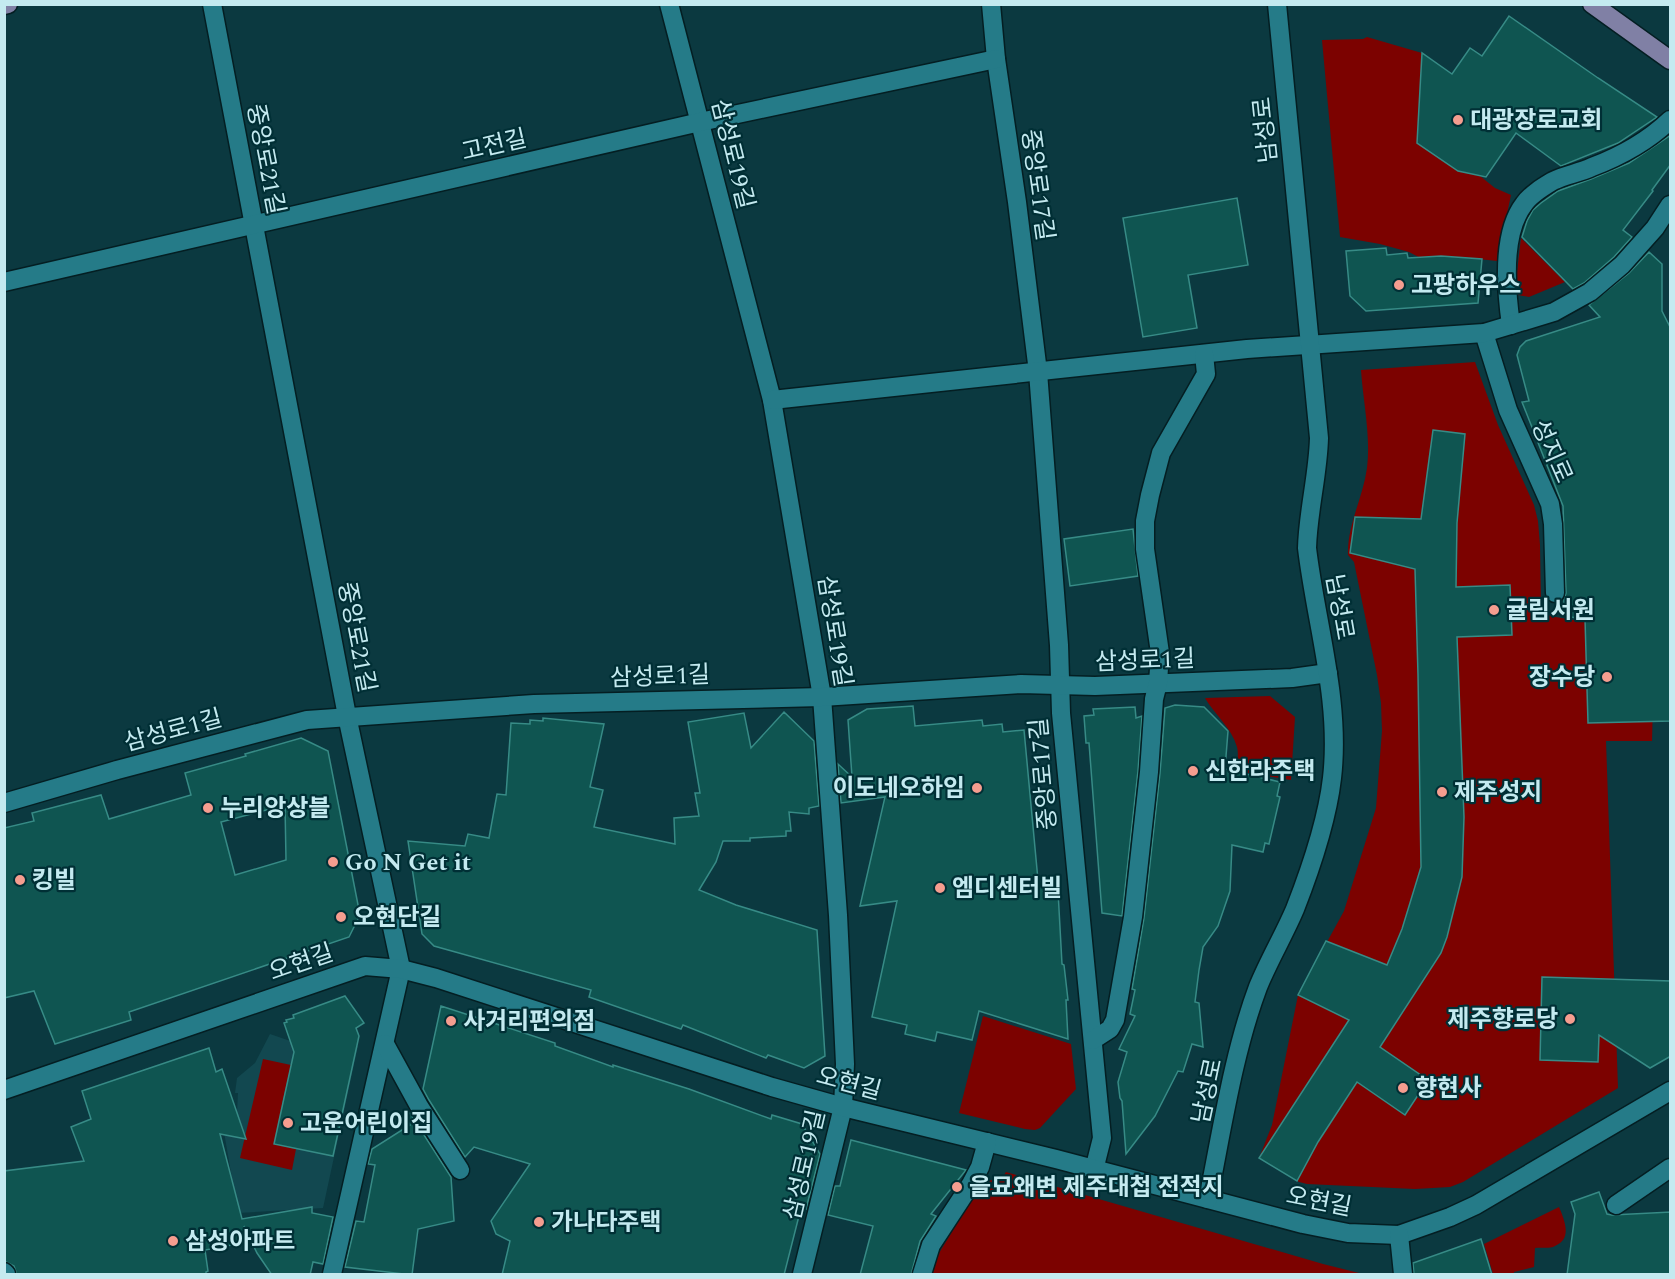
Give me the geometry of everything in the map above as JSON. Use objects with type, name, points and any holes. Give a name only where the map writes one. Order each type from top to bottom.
[{"type":"main road","points":[[1592,4],[1671,60]]},
{"type":"street","name":"중앙로21길","points":[[212,4],[347,716],[401,969],[332,1275]]},
{"type":"street","name":"삼성로19길","points":[[669,4],[772,400],[822,697],[838,915],[845,1064],[843,1107],[802,1275]]},
{"type":"street","name":"중앙로17길","points":[[991,4],[996,59],[1038,372],[1061,713],[1102,1138],[1095,1170]]},
{"type":"street","name":"남성로","points":[[1208,1199],[1236,1065],[1249,1017],[1266,968],[1294,910],[1328,802],[1335,739],[1328,673],[1307,548],[1307,532],[1318,464],[1319,438],[1277,4]]},
{"type":"street","name":"고전길","points":[[4,282],[700,122],[996,59]]},
{"type":"street","points":[[1511,325],[1507,301],[1509,244],[1516,218],[1524,203],[1538,190],[1554,181],[1619,156],[1647,140],[1671,120]]},
{"type":"street","points":[[772,400],[1204,354],[1484,333],[1554,312],[1590,292],[1622,265],[1655,228],[1671,205]]},
{"type":"street","name":"성지로","points":[[1484,333],[1508,410],[1550,504],[1553,524],[1555,593]]},
{"type":"street","points":[[1093,1040],[1110,1029],[1115,1020],[1122,991],[1149,772],[1154,699],[1158,683],[1161,653],[1146,559],[1145,521],[1161,453],[1206,374],[1204,354]]},
{"type":"street","name":"삼성로1길","points":[[4,803],[117,770],[307,720],[347,716],[534,704],[822,697],[1021,684],[1095,686],[1293,678],[1328,673]]},
{"type":"street","name":"오현길","points":[[4,1090],[365,966],[401,969],[436,978],[772,1087],[843,1107],[1303,1224],[1348,1233],[1399,1235],[1476,1205],[1671,1091]]},
{"type":"street","points":[[385,1044],[419,1106],[460,1170]]},
{"type":"street","points":[[922,1275],[931,1245],[971,1184],[980,1167],[987,1142]]},
{"type":"street","points":[[1616,1205],[1671,1168]]},
{"type":"street","points":[[1399,1235],[1403,1275]]},
{"type":"shaded area","points":[[1367,37],[1422,53],[1418,122],[1458,171],[1480,176],[1495,188],[1511,195],[1497,261],[1460,257],[1451,274],[1409,252],[1340,237],[1322,40]]},
{"type":"shaded area","points":[[1521,238],[1565,282],[1529,297],[1518,295],[1515,289]]},
{"type":"shaded area","name":"제주성지","points":[[1475,362],[1498,425],[1534,505],[1540,545],[1541,606],[1550,616],[1573,620],[1632,629],[1655,625],[1652,741],[1606,741],[1618,1088],[1463,1182],[1450,1187],[1415,1189],[1307,1184],[1299,1182],[1259,1158],[1272,1125],[1298,995],[1344,911],[1376,808],[1382,731],[1381,703],[1354,562],[1348,555],[1350,533],[1365,479],[1368,456],[1361,370]]},
{"type":"shaded area","points":[[1270,696],[1295,717],[1291,780],[1236,771],[1237,747],[1227,727],[1205,698]]},
{"type":"shaded area","points":[[983,1016],[1071,1044],[1076,1089],[1040,1128],[1025,1129],[959,1113]]},
{"type":"shaded area","name":"고운어린이집","points":[[270,1034],[331,1055],[358,1046],[323,1208],[238,1213],[224,1132],[237,1113],[238,1093],[235,1093],[237,1078],[255,1063]]},
{"type":"shaded area","points":[[263,1059],[291,1065],[282,1104],[280,1145],[296,1149],[292,1170],[240,1158]]},
{"type":"shaded area","points":[[1006,1172],[1363,1274],[932,1274],[936,1258],[981,1184],[1004,1175]]},
{"type":"shaded area","points":[[1559,1207],[1566,1228],[1561,1243],[1551,1247],[1535,1248],[1534,1267],[1514,1272],[1514,1274],[1493,1274],[1484,1244]]},
{"type":"building","points":[[1509,16],[1657,117],[1618,143],[1561,166],[1516,133],[1486,177],[1458,171],[1417,143],[1422,53],[1452,74],[1470,48],[1482,56]]},
{"type":"building","points":[[1671,135],[1671,164],[1623,230],[1632,237],[1614,257],[1584,283],[1573,289],[1522,237],[1533,210],[1558,191],[1629,163]]},
{"type":"building","points":[[1237,198],[1248,265],[1188,275],[1197,328],[1143,337],[1123,218]]},
{"type":"building","name":"고팡하우스","points":[[1386,248],[1387,255],[1407,253],[1408,258],[1441,256],[1482,259],[1478,303],[1366,311],[1350,296],[1346,251]]},
{"type":"building","points":[[1649,252],[1662,264],[1662,311],[1671,329],[1671,721],[1588,723],[1585,619],[1564,616],[1566,593],[1563,506],[1522,402],[1529,401],[1517,355],[1520,347],[1526,341],[1600,317],[1589,305],[1629,273]]},
{"type":"building","name":"제주성지","points":[[1433,430],[1465,434],[1457,523],[1456,587],[1510,585],[1512,635],[1457,637],[1464,817],[1462,877],[1441,953],[1380,1047],[1428,1080],[1405,1115],[1357,1082],[1318,1142],[1297,1181],[1259,1158],[1349,1020],[1298,995],[1326,941],[1387,965],[1402,929],[1421,867],[1415,569],[1350,553],[1355,517],[1421,519]]},
{"type":"building","points":[[1133,529],[1138,576],[1070,586],[1064,539]]},
{"type":"building","points":[[1175,705],[1204,707],[1228,731],[1225,769],[1280,782],[1277,796],[1280,797],[1269,844],[1265,843],[1263,852],[1232,845],[1230,891],[1218,926],[1203,947],[1199,970],[1195,1002],[1199,1003],[1203,1047],[1192,1044],[1183,1072],[1178,1071],[1155,1116],[1126,1154],[1122,1101],[1118,1082],[1127,1052],[1119,1049],[1135,1016],[1130,1014],[1135,990],[1132,989],[1144,918],[1165,708]]},
{"type":"building","points":[[913,706],[915,726],[982,720],[983,726],[1002,724],[1003,732],[1024,730],[1038,880],[1058,891],[1062,964],[1064,965],[1068,1000],[1066,1000],[1068,1039],[979,1011],[972,1040],[937,1032],[935,1041],[905,1034],[907,1025],[872,1017],[897,901],[860,906],[885,797],[841,803],[838,764],[852,777],[848,720],[867,709]]},
{"type":"building","points":[[1135,707],[1136,718],[1142,716],[1122,916],[1102,913],[1089,743],[1086,743],[1084,716],[1094,715],[1093,709]]},
{"type":"building","points":[[784,712],[814,741],[819,806],[809,808],[809,814],[789,812],[791,831],[786,831],[786,836],[750,838],[750,841],[723,841],[716,862],[699,890],[736,905],[817,930],[825,1056],[804,1068],[768,1055],[766,1058],[683,1025],[681,1029],[589,997],[591,990],[434,946],[422,934],[408,841],[465,846],[468,834],[489,838],[497,794],[506,795],[511,723],[530,724],[530,720],[543,721],[543,718],[604,724],[590,787],[603,790],[594,827],[675,844],[674,818],[699,816],[695,793],[700,793],[688,722],[744,713],[751,748]]},
{"type":"building","points":[[301,738],[328,751],[360,915],[349,937],[129,1012],[131,1020],[55,1044],[34,991],[4,998],[4,828],[34,821],[32,813],[101,795],[109,819],[191,795],[185,773],[246,756],[245,754]],"holes":[[[285,805],[286,860],[235,875],[221,822]]]},
{"type":"building","points":[[1542,977],[1671,981],[1671,1056],[1650,1068],[1599,1035],[1598,1062],[1540,1060]]},
{"type":"building","points":[[345,996],[364,1023],[356,1028],[359,1036],[333,1156],[274,1144],[294,1052],[284,1023],[294,1018],[293,1015]]},
{"type":"building","points":[[441,1006],[555,1043],[555,1046],[613,1067],[613,1065],[689,1089],[771,1119],[772,1115],[802,1124],[820,1154],[806,1209],[801,1208],[784,1275],[502,1275],[510,1241],[496,1234],[491,1221],[530,1164],[474,1147],[465,1157],[429,1100],[423,1089]]},
{"type":"building","points":[[209,1048],[216,1072],[222,1069],[246,1139],[220,1134],[242,1219],[312,1207],[312,1213],[333,1217],[323,1264],[313,1262],[310,1275],[272,1275],[257,1253],[244,1226],[248,1242],[205,1250],[208,1271],[206,1275],[17,1275],[14,1266],[4,1261],[4,1171],[84,1161],[71,1127],[91,1119],[82,1091]]},
{"type":"building","points":[[410,1113],[451,1177],[454,1221],[418,1229],[412,1275],[345,1267],[356,1221],[364,1222],[375,1165],[368,1164],[372,1149],[410,1125],[404,1116]]},
{"type":"building","points":[[851,1140],[966,1170],[931,1214],[936,1216],[920,1241],[911,1275],[860,1275],[873,1226],[828,1215],[835,1186],[840,1186]]},
{"type":"building","points":[[1599,1192],[1607,1214],[1671,1212],[1671,1275],[1567,1275],[1575,1214],[1571,1202]]},
{"type":"building","points":[[1481,1239],[1492,1275],[1414,1275],[1413,1263]]},
{"type":"place","name":"대광장로교회","points":[[1458,120]]},
{"type":"place","name":"고팡하우스","points":[[1399,285]]},
{"type":"place","name":"귤림서원","points":[[1494,610]]},
{"type":"place","name":"장수당","points":[[1607,677]]},
{"type":"place","name":"신한라주택","points":[[1193,771]]},
{"type":"place","name":"이도네오하임","points":[[977,788]]},
{"type":"place","name":"제주성지","points":[[1442,792]]},
{"type":"place","name":"누리앙상블","points":[[208,808]]},
{"type":"place","name":"Go N Get it","points":[[333,862]]},
{"type":"place","name":"킹빌","points":[[20,880]]},
{"type":"place","name":"엠디센터빌","points":[[940,888]]},
{"type":"place","name":"오현단길","points":[[341,917]]},
{"type":"place","name":"제주향로당","points":[[1570,1019]]},
{"type":"place","name":"사거리편의점","points":[[451,1021]]},
{"type":"place","name":"향현사","points":[[1403,1088]]},
{"type":"place","name":"고운어린이집","points":[[288,1123]]},
{"type":"place","name":"을묘왜변 제주대첩 전적지","points":[[957,1187]]},
{"type":"place","name":"가나다주택","points":[[539,1222]]},
{"type":"place","name":"삼성아파트","points":[[173,1241]]}]
